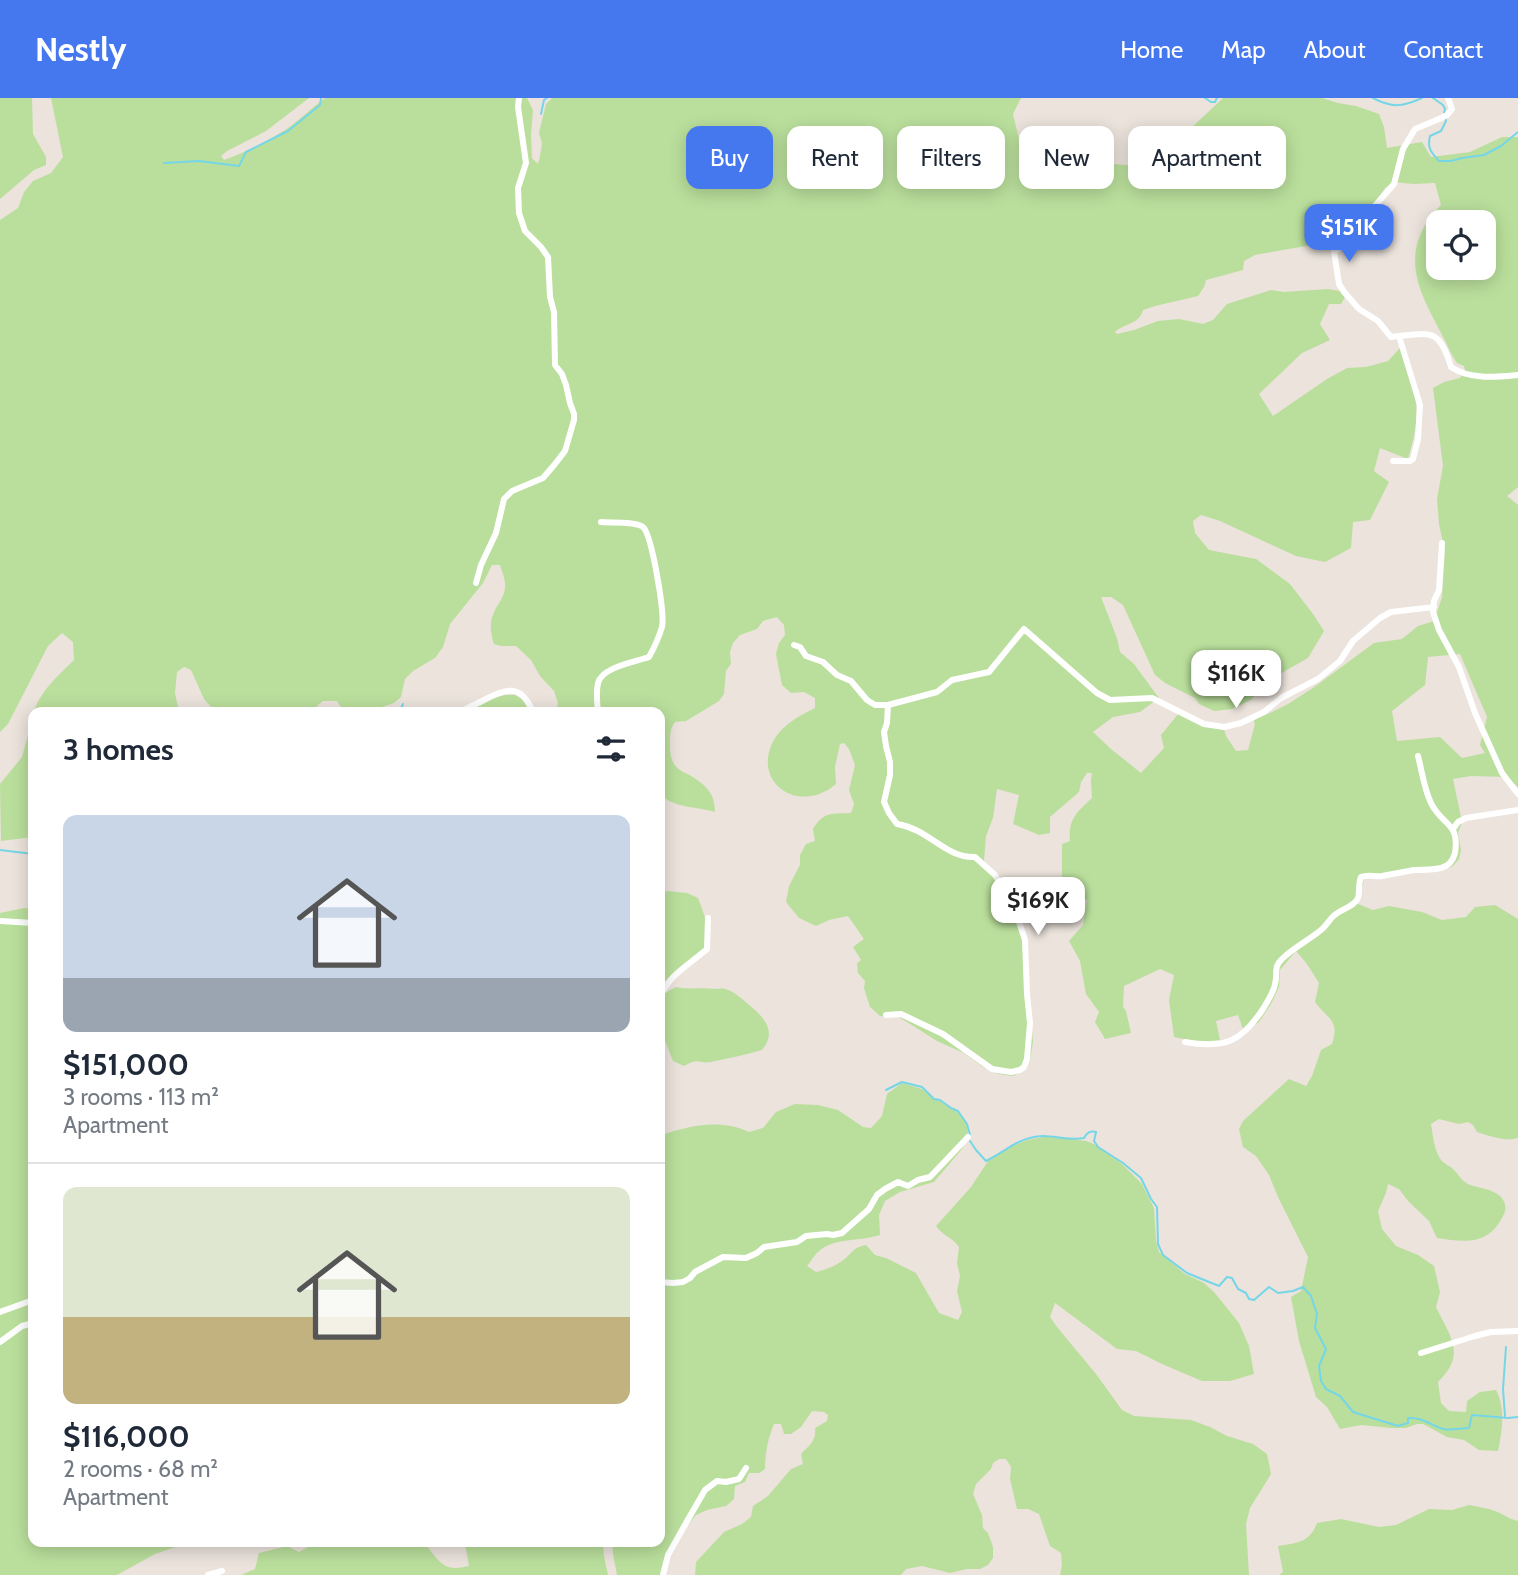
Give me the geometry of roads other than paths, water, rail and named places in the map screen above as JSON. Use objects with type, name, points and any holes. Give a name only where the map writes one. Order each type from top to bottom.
[{"type":"street","points":[[476,583],[496,533],[504,499],[512,491],[543,478],[565,451],[574,420],[566,385],[555,365],[554,312],[550,298],[548,257],[525,231],[519,214],[518,188],[526,163],[519,98]]},
{"type":"street","points":[[1448,98],[1452,109],[1447,115],[1415,129],[1403,149],[1394,184],[1366,216],[1356,238],[1334,252],[1339,284],[1359,309],[1378,321],[1391,337],[1430,334],[1440,339],[1447,351],[1451,367],[1458,371],[1473,375],[1518,375]]},
{"type":"street","points":[[1393,461],[1413,459],[1418,439],[1420,405],[1399,336]]},
{"type":"street","points":[[597,707],[597,684],[603,674],[649,657],[663,625],[652,547],[645,529],[634,523],[601,522]]},
{"type":"street","points":[[1442,542],[1439,590],[1433,612],[1439,630],[1459,667],[1491,751],[1502,773],[1518,794]]},
{"type":"street","points":[[794,645],[800,647],[806,656],[823,662],[837,675],[851,681],[867,700],[875,705],[888,705],[937,692],[952,681],[989,672],[1024,629],[1104,697],[1111,700],[1152,698],[1204,724],[1224,727],[1241,723],[1264,712],[1280,698],[1318,679],[1340,661],[1353,641],[1380,618],[1391,612],[1434,607]]},
{"type":"street","points":[[467,707],[507,691],[516,691],[523,695],[531,707]]},
{"type":"street","points":[[886,1015],[901,1014],[943,1034],[992,1069],[1011,1072],[1020,1070],[1027,1059],[1030,1023],[1025,940],[1014,907],[995,875],[975,857],[951,853],[910,826],[897,824],[889,813],[884,802],[890,775],[884,732],[888,705]]},
{"type":"street","points":[[1185,1042],[1202,1045],[1220,1043],[1234,1040],[1249,1029],[1276,985],[1275,969],[1280,960],[1323,928],[1334,915],[1354,903],[1358,898],[1361,877],[1432,870],[1451,863],[1455,854],[1454,829],[1431,804],[1418,756]]},
{"type":"street","points":[[1454,829],[1458,822],[1466,818],[1518,810]]},
{"type":"street","points":[[665,985],[669,979],[707,949],[708,918]]},
{"type":"street","points":[[0,920],[28,923]]},
{"type":"street","points":[[665,1282],[683,1282],[695,1272],[723,1257],[746,1258],[757,1254],[764,1247],[797,1241],[806,1236],[842,1233],[869,1209],[877,1195],[894,1183],[908,1186],[930,1177],[968,1136]]},
{"type":"street","points":[[0,1312],[28,1302]]},
{"type":"street","points":[[0,1342],[28,1324]]},
{"type":"street","points":[[1421,1353],[1491,1332],[1518,1331]]},
{"type":"street","points":[[663,1575],[668,1555],[705,1490],[717,1482],[739,1479],[746,1468]]},
{"type":"street","points":[[210,1575],[222,1571]]},
{"type":"waterway","points":[[164,163],[199,161],[239,166],[246,152],[288,131],[320,105],[321,98]]},
{"type":"waterway","points":[[541,114],[544,100],[547,98]]},
{"type":"waterway","points":[[1205,98],[1211,102],[1215,102],[1217,98]]},
{"type":"waterway","points":[[1373,98],[1397,105],[1422,98]]},
{"type":"waterway","points":[[1433,98],[1445,109],[1446,121],[1441,131],[1430,136],[1429,140],[1430,150],[1439,161],[1484,155],[1518,132]]},
{"type":"waterway","points":[[0,850],[28,853]]},
{"type":"waterway","points":[[886,1090],[902,1082],[922,1087],[934,1099],[958,1111],[967,1124],[970,1135]]},
{"type":"waterway","points":[[970,1141],[986,1161],[1026,1139],[1043,1136],[1079,1139],[1090,1132],[1096,1132],[1094,1141],[1098,1147],[1141,1178],[1157,1207],[1158,1244],[1163,1255],[1187,1273],[1219,1286],[1227,1277],[1232,1278],[1238,1289],[1254,1300],[1269,1287],[1278,1293],[1303,1287],[1311,1296],[1317,1314],[1315,1328],[1326,1349],[1319,1366],[1321,1381],[1326,1389],[1340,1396],[1353,1412],[1398,1426],[1408,1423],[1408,1418],[1413,1418],[1449,1430],[1469,1428],[1472,1415],[1518,1417]]},
{"type":"waterway","points":[[1505,1416],[1503,1389],[1506,1347]]}]
